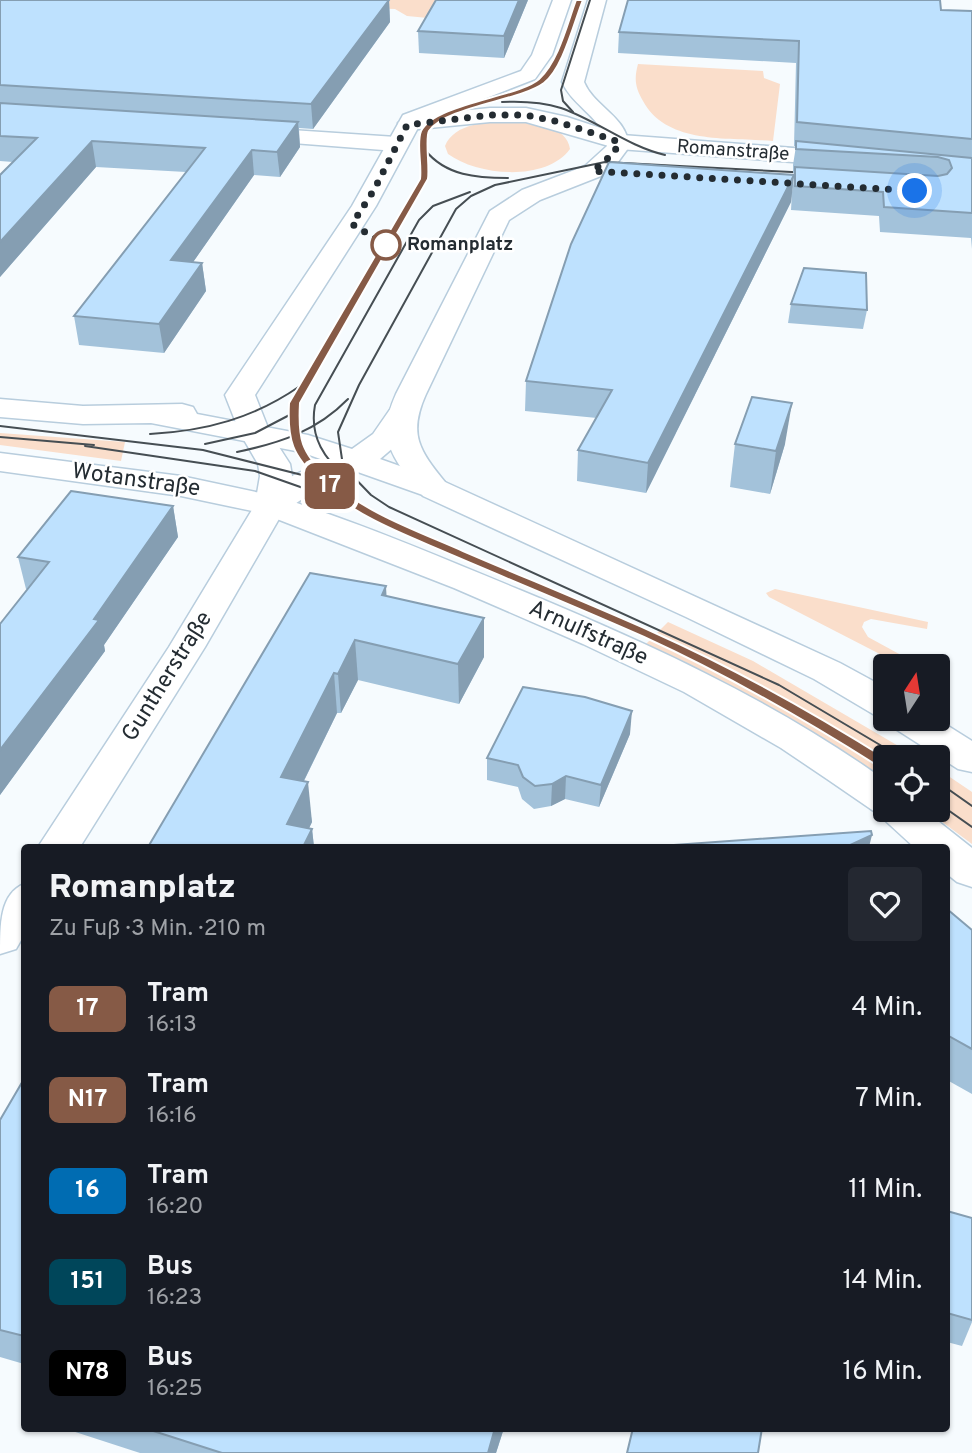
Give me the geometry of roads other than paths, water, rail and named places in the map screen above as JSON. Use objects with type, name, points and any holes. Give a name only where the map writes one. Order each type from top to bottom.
[{"type":"main road","points":[[0,408],[83,415],[157,415],[188,412],[240,395],[364,206],[402,134],[435,108],[506,85],[533,71],[542,55],[562,0]]},
{"type":"main road","points":[[271,505],[314,478],[358,461],[383,442],[402,414],[499,216],[531,195],[593,171],[614,153],[619,142],[616,132],[581,98],[573,82],[597,0]]},
{"type":"main road","name":"Romanstraße","points":[[402,134],[490,115],[526,115],[565,124],[619,142],[870,160]]},
{"type":"main road","points":[[228,133],[402,134]]},
{"type":"main road","points":[[593,171],[633,173]]},
{"type":"main road","points":[[240,395],[255,432],[274,464],[276,476],[271,505]]},
{"type":"main road","points":[[402,414],[400,435],[421,474],[435,489]]},
{"type":"main road","points":[[157,415],[308,444],[435,489],[556,547],[698,609],[827,671],[873,698]]},
{"type":"main road","name":"Wotanstraße","points":[[0,462],[181,485],[271,505]]},
{"type":"main road","name":"Arnulfstraße","points":[[271,505],[373,542],[539,611],[663,667],[783,732],[873,792]]},
{"type":"main road","name":"Guntherstraße","points":[[60,844],[187,647],[271,505]]},
{"type":"main road","points":[[929,732],[972,759]]},
{"type":"main road","points":[[911,822],[938,844]]},
{"type":"main road","points":[[950,853],[972,871]]},
{"type":"main road","points":[[0,937],[21,905]]},
{"type":"tram line","points":[[294,413],[295,403],[425,177],[421,144],[423,134],[432,122],[445,114],[515,94],[544,79],[557,62],[579,0]]},
{"type":"tram line","name":"17","points":[[579,0],[559,55],[541,81],[527,89],[449,114],[426,129],[422,141],[427,161],[424,179],[295,403],[292,415],[293,434],[304,457],[325,482],[358,506],[410,532],[649,635],[737,677],[873,755]]},
{"type":"tram line","points":[[573,112],[563,101],[561,90],[590,0]]},
{"type":"tram line","points":[[502,102],[532,102],[561,108],[638,146],[665,155]]},
{"type":"tram line","points":[[425,150],[442,165],[463,174],[508,178]]},
{"type":"tram line","points":[[811,173],[605,162],[495,185],[471,196],[456,209],[359,385],[338,432],[343,466],[371,495],[389,507],[779,685],[880,745]]},
{"type":"tram line","points":[[314,425],[315,405],[419,220],[433,206],[470,192]]},
{"type":"tram line","points":[[150,434],[191,430],[229,421],[265,407],[300,386]]},
{"type":"tram line","points":[[314,425],[348,399]]},
{"type":"tram line","points":[[294,413],[299,410]]},
{"type":"tram line","points":[[205,444],[255,433],[294,413]]},
{"type":"tram line","points":[[294,413],[296,434]]},
{"type":"tram line","points":[[296,434],[314,425]]},
{"type":"tram line","points":[[314,425],[326,456],[348,480]]},
{"type":"tram line","points":[[0,426],[203,450],[322,480]]},
{"type":"tram line","points":[[237,452],[296,434]]},
{"type":"tram line","points":[[296,434],[307,460],[322,478],[379,520],[432,545],[630,626],[718,667],[803,712],[873,755]]},
{"type":"tram line","points":[[0,437],[94,445]]},
{"type":"tram line","points":[[85,446],[255,471],[340,501]]},
{"type":"tram line","points":[[950,790],[972,806]]},
{"type":"tram line","points":[[950,811],[972,827]]},
{"type":"place","name":"Romanplatz","points":[[386,245]]}]
